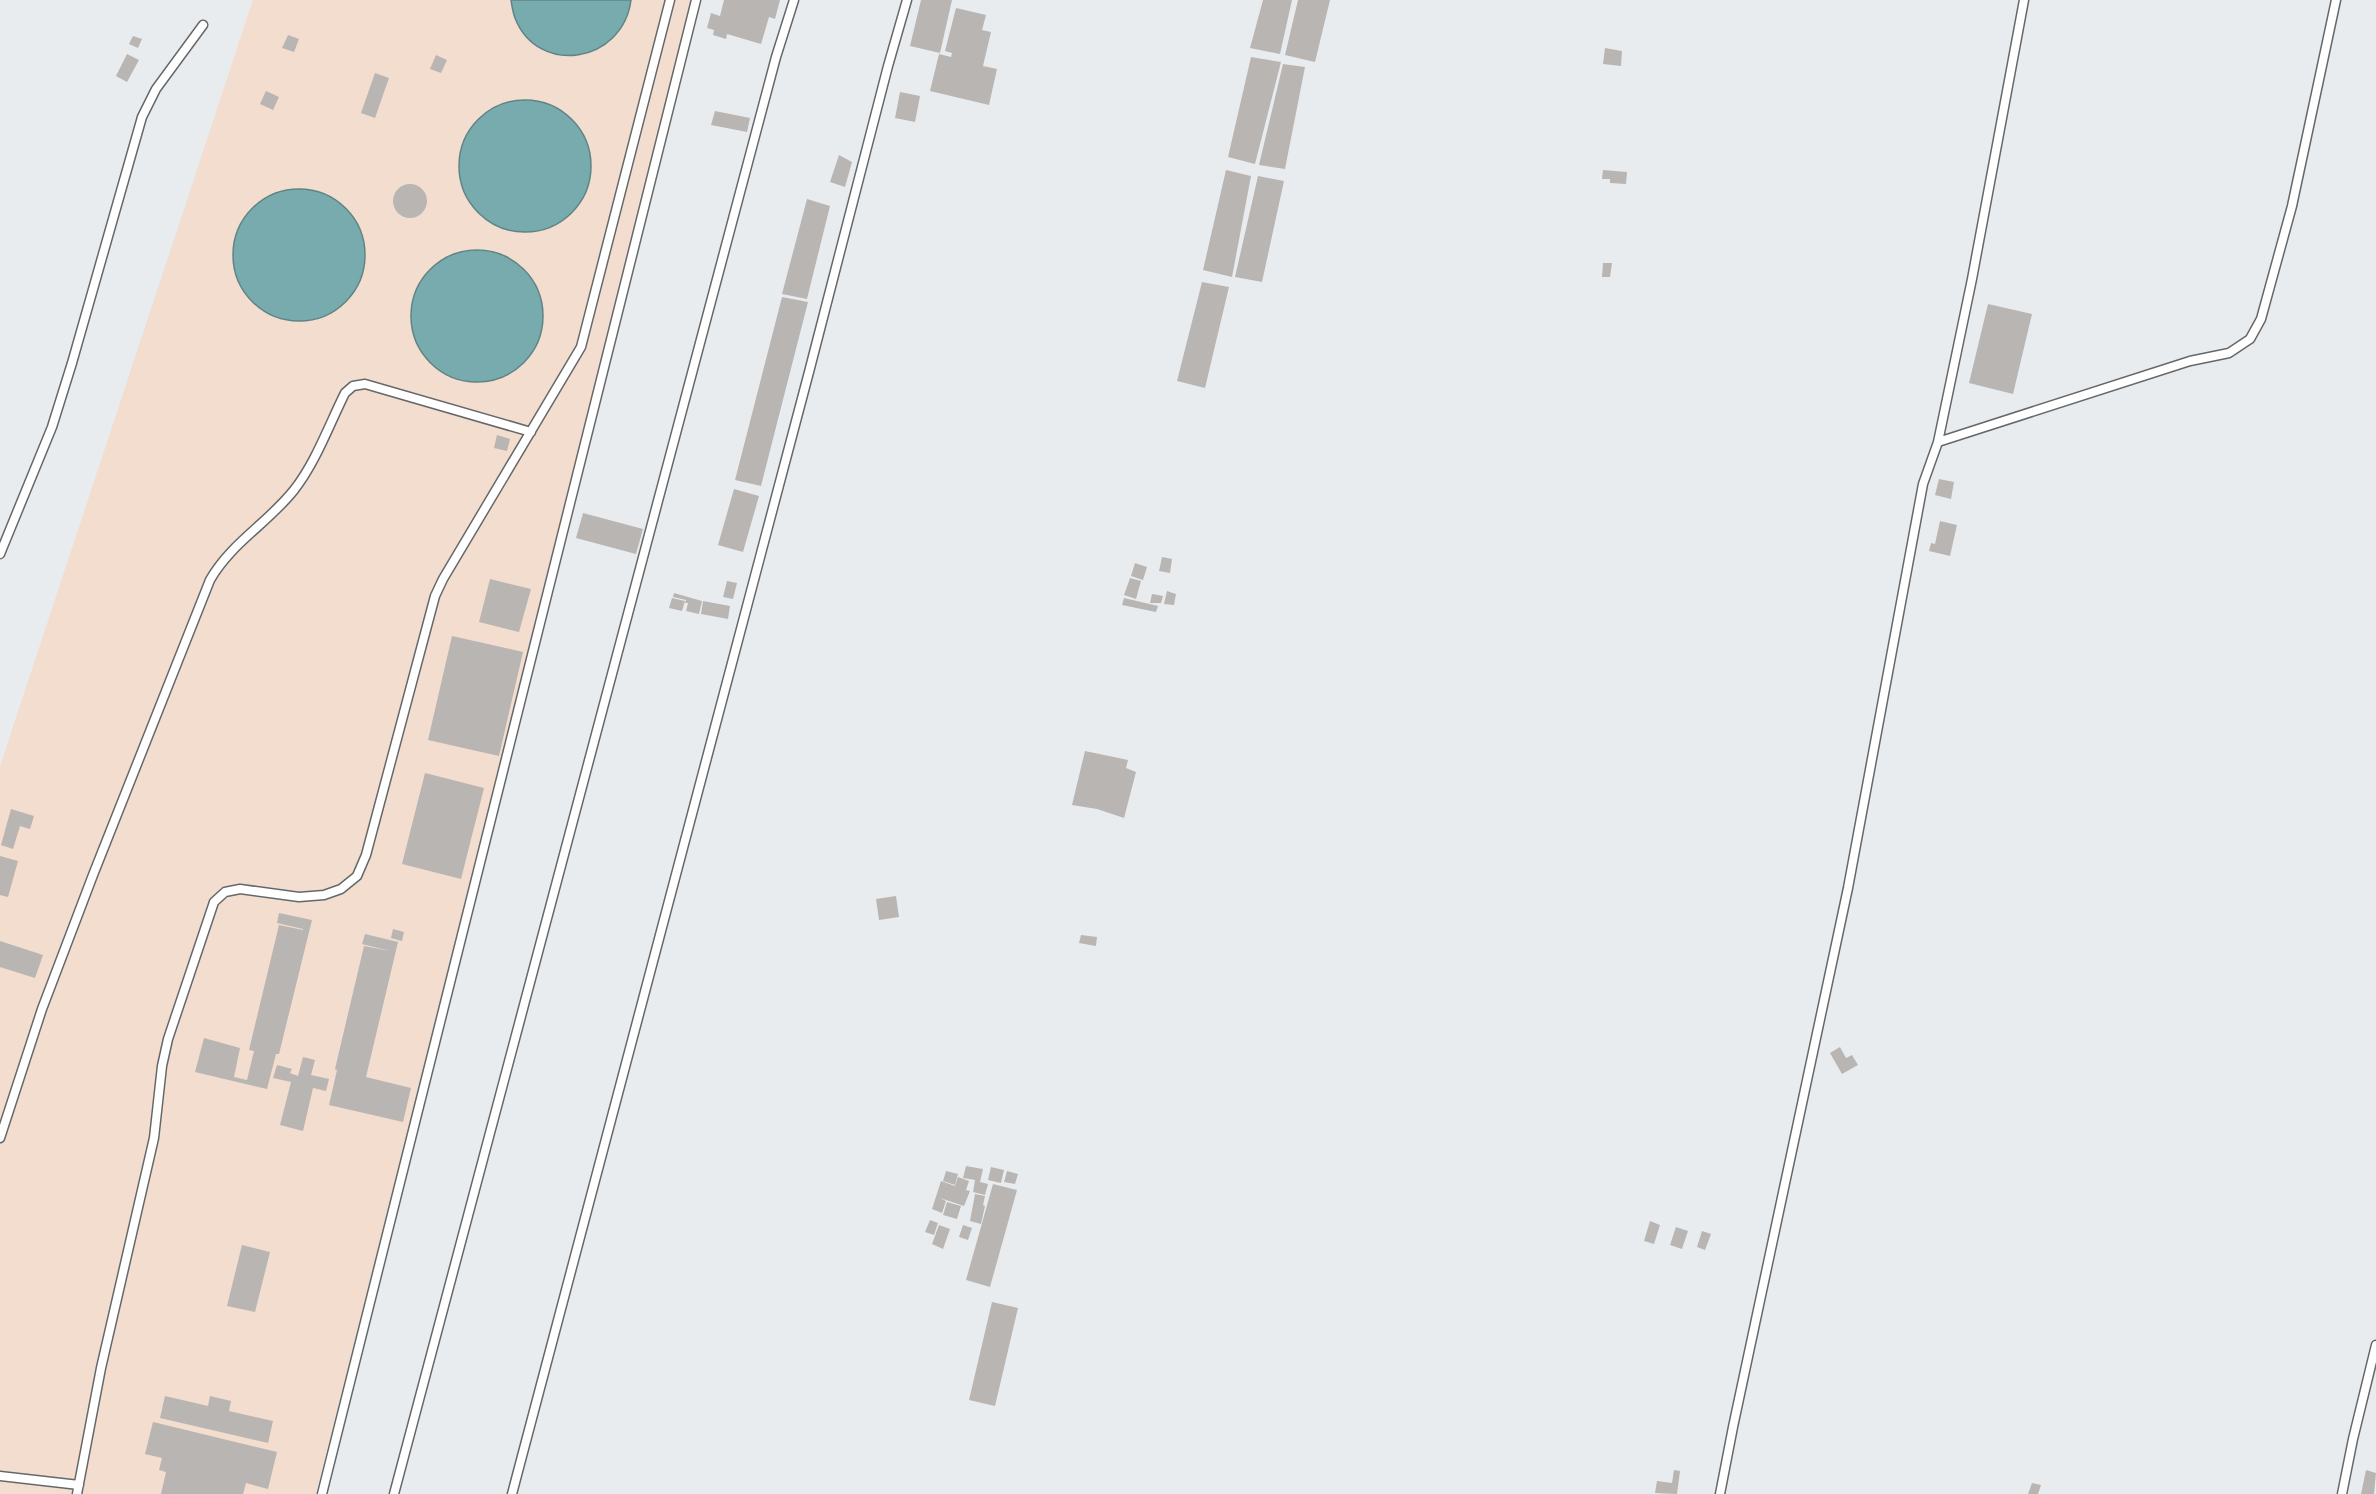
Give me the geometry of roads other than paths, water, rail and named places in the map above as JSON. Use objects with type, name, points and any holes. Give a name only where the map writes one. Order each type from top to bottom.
[{"type":"lane","points":[[0,1476],[78,1490],[100,1368],[154,1138],[162,1065],[168,1039],[214,902],[225,892],[240,889],[299,897],[324,895],[341,889],[357,876],[366,855],[435,596],[581,347],[670,0]]},
{"type":"lane","points":[[322,1494],[696,0]]},
{"type":"lane","points":[[394,1494],[672,443],[776,57],[794,0]]},
{"type":"lane","points":[[512,1494],[907,0]]},
{"type":"lane","points":[[1720,1494],[1848,888],[1923,484],[1938,442],[1972,279],[2024,0]]},
{"type":"lane","points":[[1938,442],[2190,361],[2229,353],[2250,339],[2261,319],[2292,206],[2336,0]]},
{"type":"lane","points":[[0,554],[55,416],[142,117],[156,89],[203,25]]},
{"type":"lane","points":[[0,1137],[42,1009],[88,886],[210,580],[229,552],[294,490],[308,469],[345,393],[353,386],[365,384],[531,432]]},
{"type":"lane","points":[[2342,1494],[2376,1345]]},
{"type":"water","points":[[511,0],[631,0],[625,21],[613,38],[597,49],[579,55],[560,55],[542,49],[526,37],[515,18]]},
{"type":"water","points":[[525,100],[550,105],[572,119],[586,141],[591,166],[586,191],[572,213],[550,227],[525,232],[500,227],[478,213],[464,191],[459,166],[464,141],[478,119],[500,105]]},
{"type":"water","points":[[299,189],[324,194],[346,208],[360,230],[365,255],[360,280],[346,302],[324,316],[299,321],[274,316],[252,302],[238,280],[233,255],[238,230],[252,208],[274,194]]},
{"type":"water","points":[[477,250],[502,255],[524,269],[538,291],[543,316],[538,341],[524,363],[502,377],[477,382],[452,377],[430,363],[416,341],[411,316],[416,291],[430,269],[452,255]]}]
